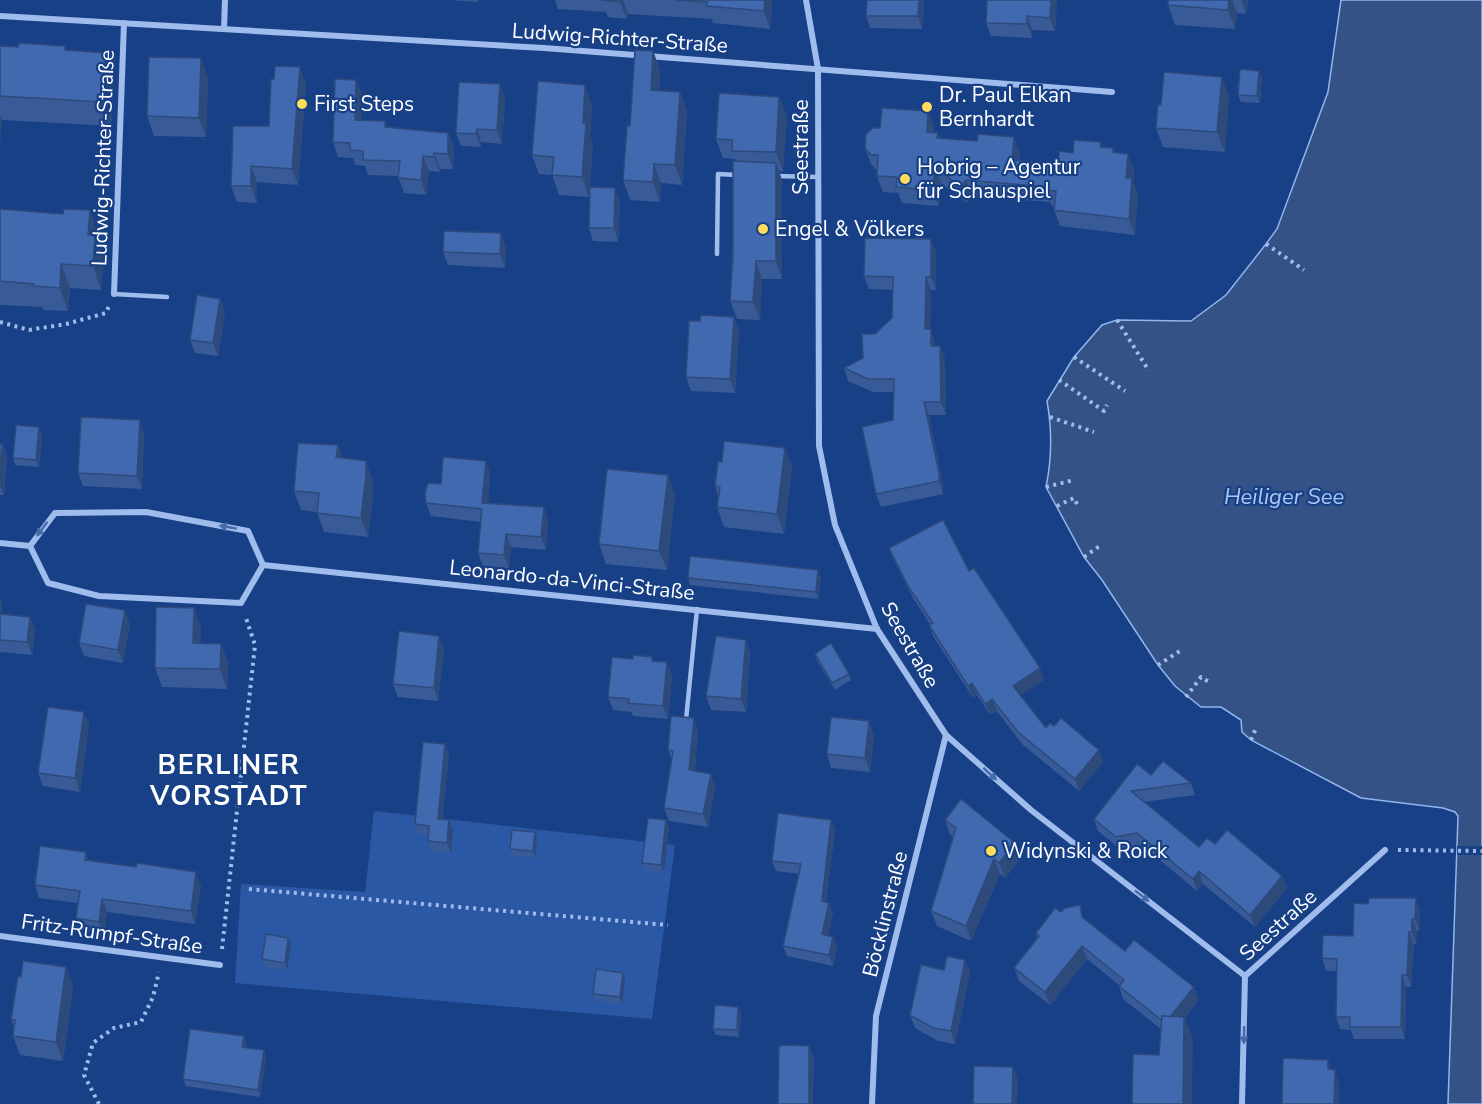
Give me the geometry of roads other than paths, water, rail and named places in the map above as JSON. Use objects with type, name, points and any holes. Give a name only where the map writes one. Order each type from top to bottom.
[{"type":"street","points":[[224,29],[225,0]]},
{"type":"street","name":"Seestraße","points":[[806,0],[818,69],[819,446],[835,525],[877,629],[946,735],[1031,810],[1245,976],[1385,850]]},
{"type":"street","name":"Ludwig-Richter-Straße","points":[[0,16],[544,48],[1112,92]]},
{"type":"street","name":"Ludwig-Richter-Straße","points":[[114,294],[124,23]]},
{"type":"street","points":[[146,512],[249,531],[263,565],[241,603],[99,596],[48,583],[30,546],[55,513],[146,512]]},
{"type":"street","points":[[0,543],[30,546]]},
{"type":"street","name":"Leonardo-da-Vinci-Straße","points":[[263,565],[877,629]]},
{"type":"street","name":"Böcklinstraße","points":[[872,1104],[876,1016],[946,735]]},
{"type":"street","name":"Fritz-Rumpf-Straße","points":[[0,936],[220,965]]},
{"type":"street","points":[[1242,1104],[1245,976]]},
{"type":"lane","points":[[717,254],[718,174],[740,175]]},
{"type":"lane","points":[[773,176],[818,177]]},
{"type":"lane","points":[[114,294],[166,297]]},
{"type":"lane","points":[[686,720],[697,609]]},
{"type":"water","name":"Heiliger See","points":[[1341,0],[1482,0],[1482,1104],[1448,1104],[1458,816],[1455,812],[1443,808],[1361,798],[1251,740],[1242,732],[1241,720],[1221,707],[1201,707],[1175,686],[1158,665],[1102,580],[1084,557],[1046,487],[1051,444],[1047,401],[1074,357],[1102,325],[1117,320],[1191,321],[1226,295],[1277,229],[1328,92]]},
{"type":"place","name":"First Steps","points":[[302,104]]},
{"type":"place","name":"Dr. Paul Elkan Bernhardt","points":[[927,107]]},
{"type":"place","name":"Hobrig – Agentur für Schauspiel","points":[[905,179]]},
{"type":"place","name":"Engel & Völkers","points":[[763,229]]},
{"type":"place","name":"Widynski & Roick","points":[[991,851]]},
{"type":"district","name":"BERLINER VORSTADT","points":[[229,780]]}]
